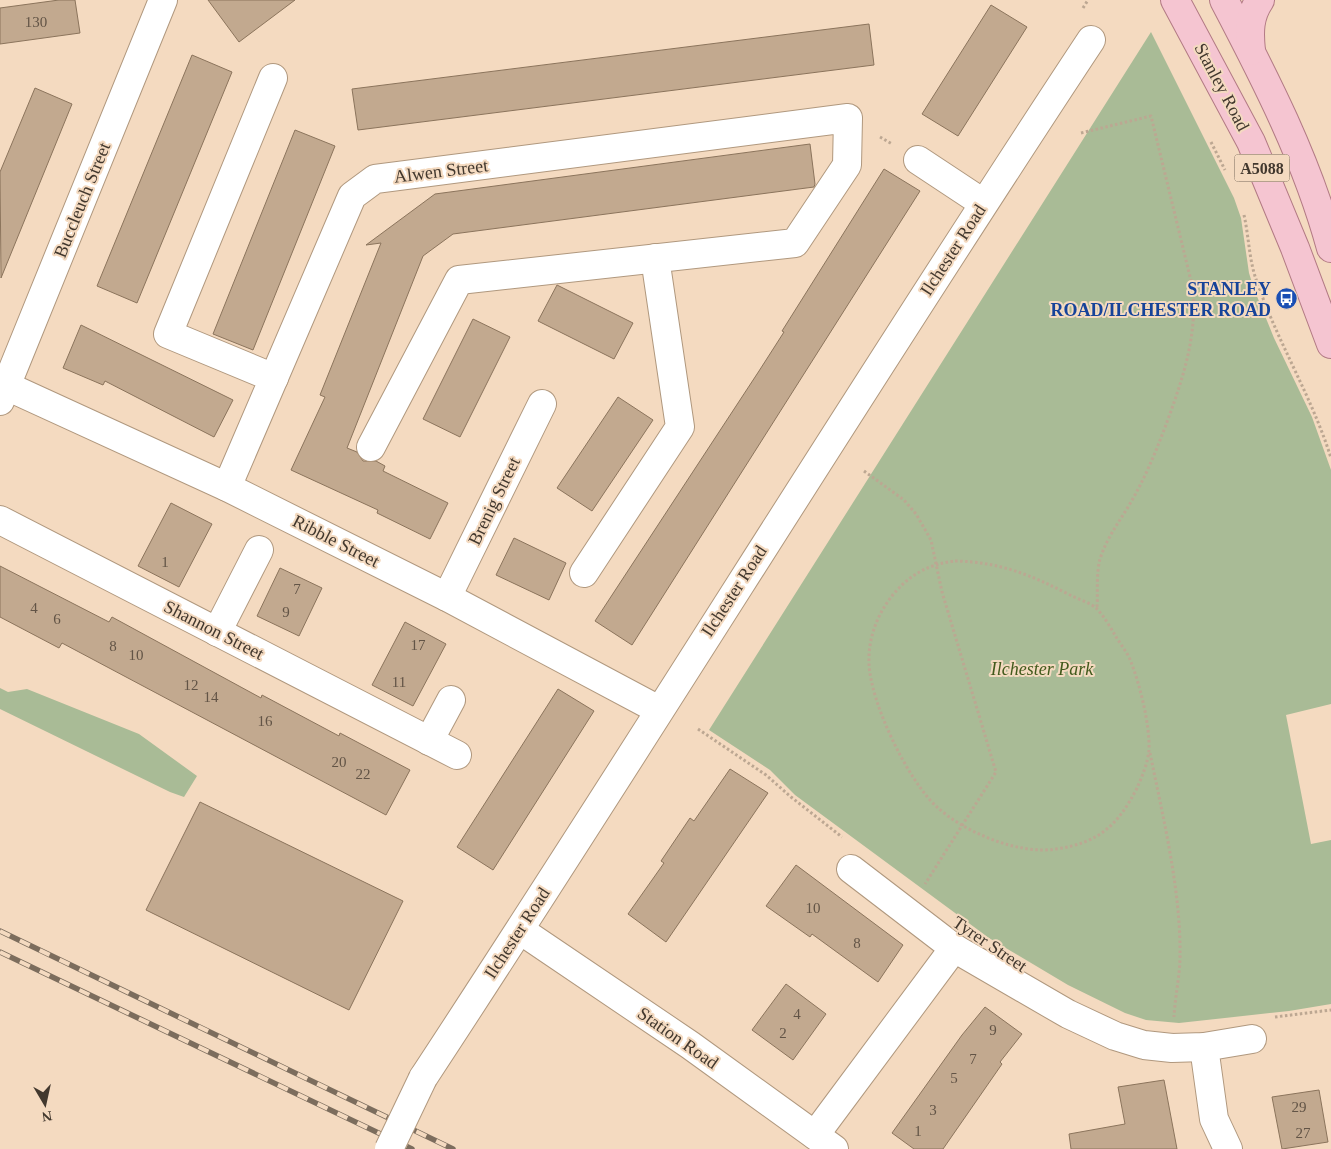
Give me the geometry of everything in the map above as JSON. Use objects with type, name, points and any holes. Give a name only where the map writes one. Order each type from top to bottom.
[{"type":"main road","name":"Stanley Road","points":[[1175,0],[1251,142],[1309,284],[1331,344]]},
{"type":"main road","points":[[1210,64],[1208,49],[1209,27],[1217,0]]},
{"type":"main road","name":"A5088","points":[[1224,0],[1294,143],[1331,248]]},
{"type":"main road","name":"A5088","points":[[1251,53],[1249,31],[1254,9],[1260,0]]},
{"type":"street","name":"Buccleuch Street","points":[[2,390],[163,0]]},
{"type":"street","name":"Ilchester Road","points":[[389,1149],[423,1078],[520,930],[658,710],[983,203],[1091,40]]},
{"type":"street","points":[[273,78],[168,334],[274,378]]},
{"type":"street","points":[[371,447],[459,280],[795,242],[847,165],[848,118]]},
{"type":"street","name":"Alwen Street","points":[[228,487],[352,196],[375,179],[848,118]]},
{"type":"street","points":[[918,160],[983,203]]},
{"type":"street","points":[[584,573],[680,427],[656,258]]},
{"type":"street","name":"Ribble Street","points":[[2,390],[228,487],[447,597],[658,710]]},
{"type":"street","name":"Brenig Street","points":[[447,597],[542,404]]},
{"type":"street","name":"Shannon Street","points":[[0,520],[457,755]]},
{"type":"street","points":[[217,632],[259,550]]},
{"type":"street","points":[[429,741],[451,700]]},
{"type":"street","name":"Tyrer Street","points":[[851,869],[954,948],[1068,1014],[1115,1036],[1144,1045],[1172,1048],[1204,1047],[1252,1039]]},
{"type":"street","name":"Station Road","points":[[520,930],[690,1045],[824,1142]]},
{"type":"street","name":"Tyrer Street","points":[[824,1142],[954,948]]},
{"type":"street","points":[[1204,1047],[1214,1119],[1228,1149]]},
{"type":"path","points":[[1082,133],[1151,116],[1193,289],[1195,311],[1193,335],[1179,392],[1155,454],[1131,502],[1110,533],[1099,560],[1097,608]]},
{"type":"path","points":[[848,118],[918,160]]},
{"type":"path","points":[[1208,134],[1228,178]]},
{"type":"path","points":[[1243,211],[1252,262],[1260,292],[1280,341],[1316,417],[1331,458]]},
{"type":"path","points":[[864,471],[904,500],[916,514],[931,540],[942,592],[996,772],[940,863],[905,911]]},
{"type":"path","points":[[1149,750],[1142,778],[1124,812],[1113,826],[1077,844],[1054,850],[1013,847],[963,825],[951,819],[935,805],[908,770],[888,728],[868,665],[872,635],[878,616],[904,583],[919,571],[937,563],[977,562],[1000,565],[1035,577],[1097,608],[1131,660],[1145,716],[1149,750],[1167,841],[1180,934],[1174,1024]]},
{"type":"path","points":[[698,729],[766,775],[846,840]]},
{"type":"path","points":[[1270,1018],[1331,1010]]},
{"type":"green space","name":"Ilchester Park","points":[[1151,32],[1234,198],[1241,218],[1249,273],[1254,289],[1274,338],[1312,417],[1331,470],[1331,704],[1286,715],[1311,844],[1331,840],[1331,1004],[1289,1011],[1179,1023],[1146,1020],[1125,1013],[1068,985],[989,938],[795,795],[770,770],[709,730]]},
{"type":"green space","points":[[0,688],[8,692],[27,689],[139,734],[197,776],[184,797],[170,792],[0,709]]},
{"type":"building","points":[[59,0],[75,0],[80,33],[0,44],[0,8]]},
{"type":"building","points":[[208,0],[295,0],[239,42]]},
{"type":"building","points":[[991,5],[1027,27],[958,136],[922,114]]},
{"type":"building","points":[[869,24],[874,65],[358,130],[352,89]]},
{"type":"building","points":[[192,55],[232,72],[137,303],[97,286]]},
{"type":"building","points":[[35,88],[72,104],[1,278],[0,172]]},
{"type":"building","points":[[295,130],[335,146],[253,350],[213,334]]},
{"type":"building","points":[[810,144],[814,187],[453,234],[423,256],[347,448],[357,452],[363,461],[376,461],[385,466],[383,471],[448,503],[430,539],[377,513],[378,510],[291,470],[325,397],[320,395],[381,243],[366,245],[435,194]]},
{"type":"building","points":[[884,169],[920,191],[632,645],[595,621],[784,332],[782,331]]},
{"type":"building","points":[[557,285],[633,323],[614,359],[538,321]]},
{"type":"building","points":[[473,319],[510,337],[460,437],[423,419]]},
{"type":"building","points":[[81,325],[233,400],[214,437],[105,381],[103,385],[63,368]]},
{"type":"building","points":[[618,397],[653,420],[592,511],[557,488]]},
{"type":"building","points":[[171,503],[212,524],[179,587],[138,566]]},
{"type":"building","points":[[514,538],[566,563],[549,600],[496,575]]},
{"type":"building","points":[[0,566],[109,622],[112,617],[261,698],[262,695],[339,736],[340,733],[410,770],[386,815],[62,643],[59,648],[0,617]]},
{"type":"building","points":[[280,568],[322,588],[299,636],[257,616]]},
{"type":"building","points":[[405,622],[446,644],[413,706],[372,685]]},
{"type":"building","points":[[558,689],[594,711],[493,870],[457,847]]},
{"type":"building","points":[[730,769],[768,793],[666,942],[628,914],[664,863],[661,861],[690,818],[694,821]]},
{"type":"building","points":[[200,802],[403,901],[349,1010],[146,910]]},
{"type":"building","points":[[796,865],[903,945],[878,982],[812,934],[810,937],[766,906]]},
{"type":"building","points":[[786,984],[826,1014],[793,1060],[752,1030]]},
{"type":"building","points":[[985,1007],[1022,1034],[1000,1062],[1002,1064],[943,1149],[914,1149],[892,1133],[962,1035]]},
{"type":"building","points":[[1164,1080],[1177,1149],[1071,1149],[1069,1134],[1125,1124],[1118,1087]]},
{"type":"building","points":[[1319,1090],[1328,1142],[1282,1149],[1272,1097]]},
{"type":"railway","points":[[0,931],[453,1149]]},
{"type":"railway","points":[[0,952],[412,1149]]},
{"type":"place","name":"STANLEY ROAD/ILCHESTER ROAD","points":[[1287,299]]}]
